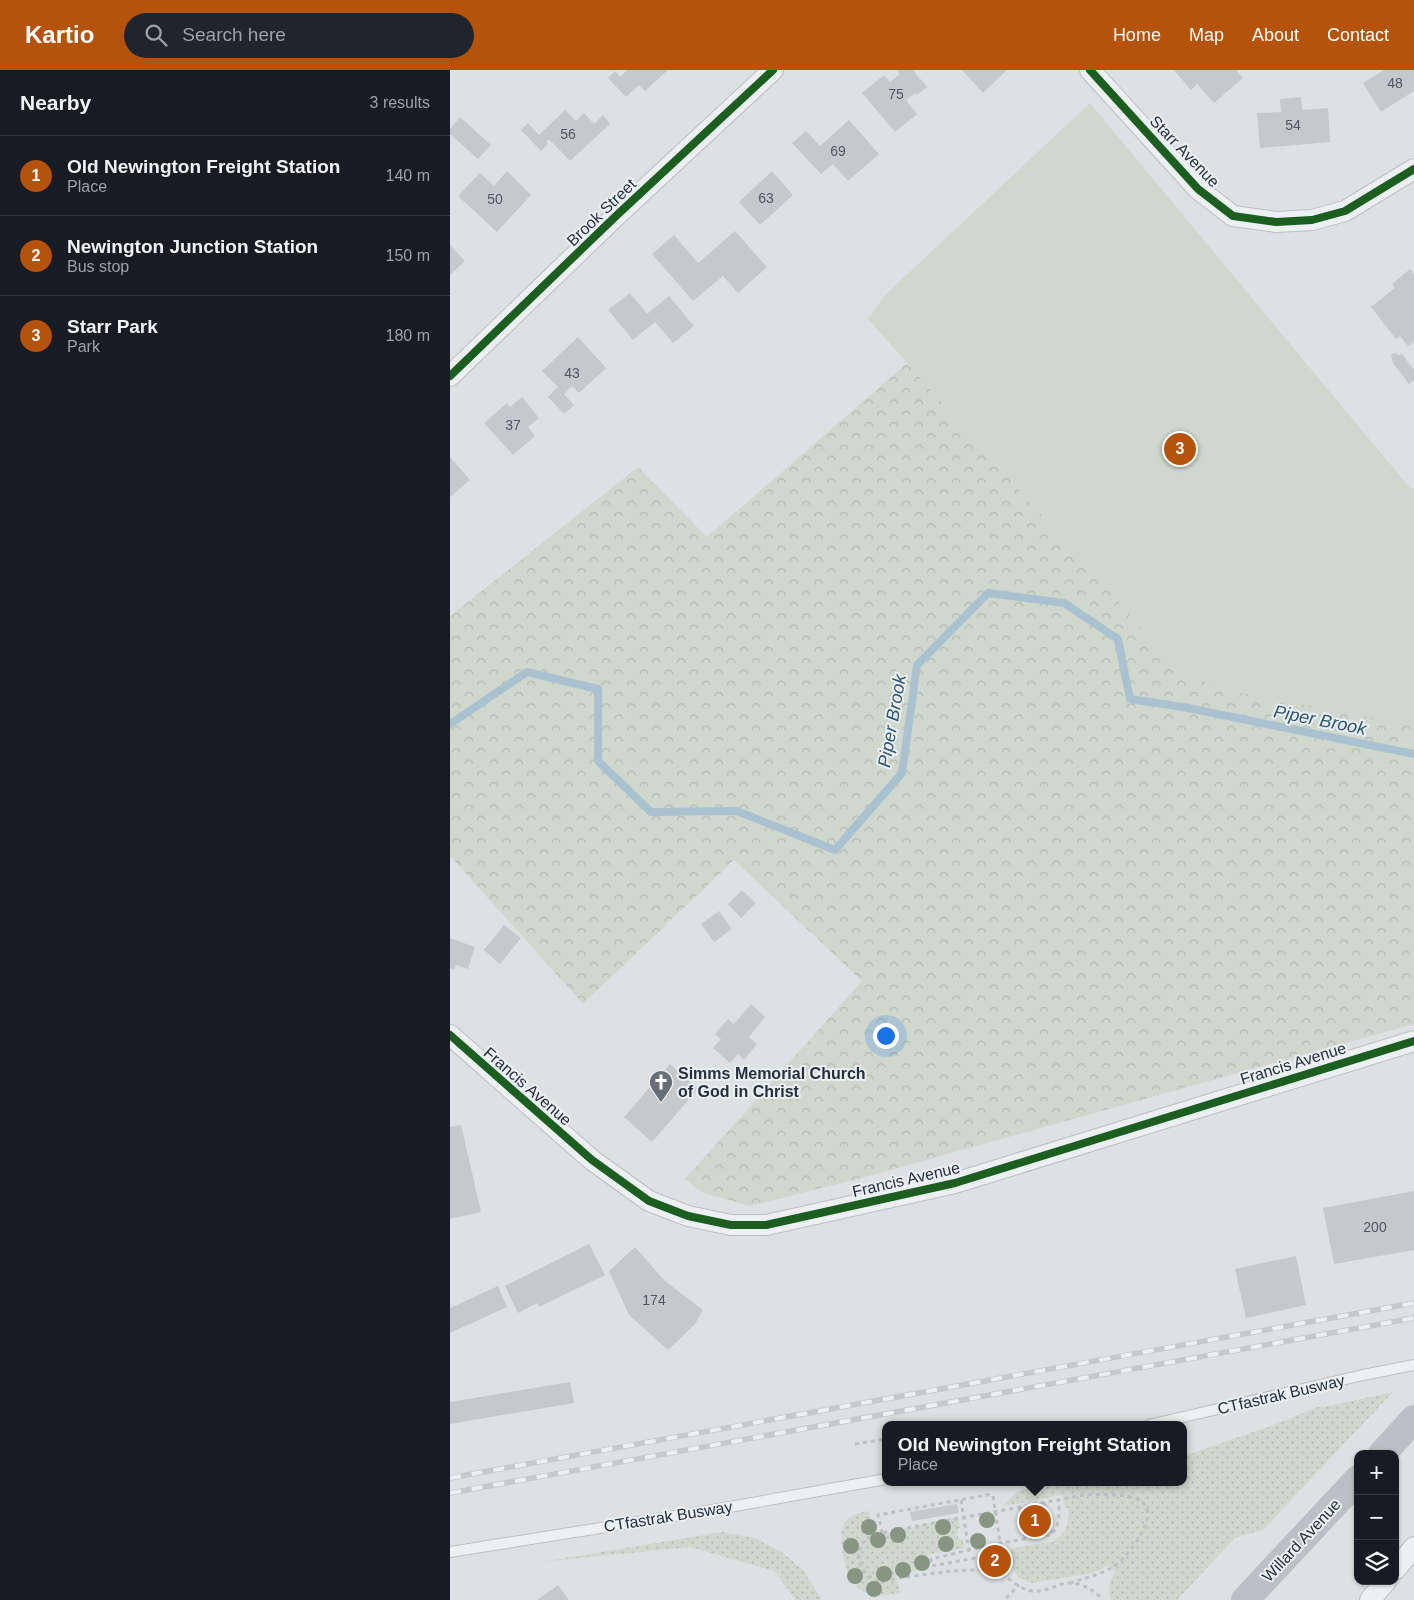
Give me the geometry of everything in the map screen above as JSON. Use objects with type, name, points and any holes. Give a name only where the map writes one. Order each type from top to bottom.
[{"type":"main road","points":[[1386,1450],[1414,1420]]},
{"type":"main road","name":"Willard Avenue","points":[[1244,1600],[1354,1483]]},
{"type":"street","name":"Brook Street","points":[[450,376],[617,215],[773,70]]},
{"type":"street","name":"Starr Avenue","points":[[1090,70],[1198,189],[1233,216],[1276,222],[1312,220],[1345,211],[1414,169]]},
{"type":"street","name":"Francis Avenue","points":[[454,1044],[592,1160],[649,1201],[688,1216],[731,1226],[766,1225],[955,1183],[1414,1041]]},
{"type":"street","points":[[1399,1565],[1414,1547]]},
{"type":"street","points":[[1370,1600],[1383,1585]]},
{"type":"lane","name":"CTfastrak Busway","points":[[1166,1421],[1414,1365]]},
{"type":"lane","name":"CTfastrak Busway","points":[[450,1552],[707,1511],[882,1480]]},
{"type":"path","points":[[855,1444],[882,1440]]},
{"type":"path","points":[[1084,1494],[1101,1494],[1136,1499],[1146,1506],[1148,1514],[1136,1543],[1121,1560],[1101,1572],[1070,1583],[1037,1591],[1025,1589],[1005,1575],[993,1571],[956,1570],[877,1581],[864,1573],[860,1566],[860,1550],[870,1536],[963,1516],[1058,1499],[1084,1494]]},
{"type":"path","points":[[882,1533],[878,1515],[992,1495],[1005,1575]]},
{"type":"path","points":[[993,1571],[991,1555],[932,1566],[931,1559],[1000,1543],[1045,1537],[1053,1533],[1059,1515],[1058,1499]]},
{"type":"path","points":[[961,1500],[969,1551]]},
{"type":"path","points":[[1070,1583],[1090,1589],[1103,1600]]},
{"type":"path","points":[[1006,1598],[1019,1585]]},
{"type":"green space","points":[[1090,103],[1414,493],[1414,728],[1400,723],[1216,688],[1174,665],[868,319],[884,296]]},
{"type":"green space","points":[[907,363],[1038,511],[1336,400],[1411,489],[1414,488],[1414,1024],[862,1178],[750,1206],[703,1193],[685,1179],[862,981],[734,860],[583,1004],[450,856],[450,616],[638,467],[707,537]]},
{"type":"green space","points":[[1393,1392],[1263,1530],[1235,1538],[1177,1600],[1111,1600],[1111,1578],[1115,1572],[1109,1566],[1088,1574],[1032,1583],[1020,1579],[1010,1563],[1009,1549],[1049,1543],[1058,1538],[1065,1530],[1069,1514],[1068,1508],[1065,1508],[1062,1495],[1005,1506],[1004,1504],[1020,1490],[1039,1486],[1187,1486],[1187,1455],[1276,1424],[1318,1407]]},
{"type":"green space","points":[[869,1511],[873,1529],[882,1534],[958,1517],[960,1528],[957,1535],[959,1539],[963,1540],[964,1548],[927,1555],[929,1568],[896,1575],[900,1593],[881,1596],[867,1593],[857,1587],[851,1577],[845,1562],[841,1535],[845,1522],[850,1517]]},
{"type":"green space","points":[[722,1532],[755,1538],[783,1553],[803,1570],[822,1600],[796,1600],[774,1571],[690,1547],[541,1562]]},
{"type":"building","points":[[627,70],[668,70],[645,91],[639,85],[626,97],[608,78],[615,71],[620,77]]},
{"type":"building","points":[[897,70],[913,70],[927,87],[917,95],[915,93],[906,100],[917,114],[895,132],[862,93],[884,75],[890,82],[900,74]]},
{"type":"building","points":[[962,70],[1007,70],[983,93]]},
{"type":"building","points":[[1174,70],[1236,70],[1243,78],[1214,103],[1197,84],[1191,90]]},
{"type":"building","points":[[1384,70],[1414,70],[1414,91],[1381,112],[1363,83]]},
{"type":"building","points":[[1301,97],[1302,110],[1328,108],[1330,142],[1260,148],[1257,113],[1281,112],[1280,99]]},
{"type":"building","points":[[565,110],[576,121],[584,113],[594,124],[603,115],[610,124],[570,161],[550,140],[547,140],[547,145],[541,151],[521,130],[528,123],[539,135]]},
{"type":"building","points":[[460,117],[491,145],[478,159],[450,134],[450,129]]},
{"type":"building","points":[[849,120],[879,154],[848,181],[833,164],[821,174],[792,143],[806,131],[820,146]]},
{"type":"building","points":[[507,171],[531,195],[497,232],[458,196],[480,173],[494,186]]},
{"type":"building","points":[[772,171],[793,195],[760,225],[739,202]]},
{"type":"building","points":[[735,231],[767,267],[738,293],[723,276],[693,301],[652,254],[674,235],[698,263]]},
{"type":"building","points":[[450,245],[465,261],[450,275]]},
{"type":"building","points":[[1410,269],[1414,275],[1414,342],[1408,346],[1400,336],[1396,339],[1371,307],[1395,288],[1392,284]]},
{"type":"building","points":[[630,293],[647,314],[669,296],[694,326],[673,343],[655,322],[633,340],[608,310]]},
{"type":"building","points":[[578,337],[606,368],[579,393],[572,386],[564,394],[574,405],[564,414],[548,397],[558,387],[542,371]]},
{"type":"building","points":[[1395,353],[1402,354],[1414,370],[1414,380],[1409,384],[1393,363],[1391,355]]},
{"type":"building","points":[[522,397],[539,418],[528,427],[535,436],[513,455],[484,423],[507,403],[510,407]]},
{"type":"building","points":[[450,457],[470,480],[450,497]]},
{"type":"building","points":[[742,890],[756,903],[741,918],[728,904]]},
{"type":"building","points":[[719,911],[732,929],[714,942],[701,924]]},
{"type":"building","points":[[504,925],[521,938],[500,964],[484,950]]},
{"type":"building","points":[[450,938],[475,947],[468,969],[456,965],[454,970],[450,968]]},
{"type":"building","points":[[751,1004],[765,1017],[749,1037],[757,1044],[744,1060],[738,1054],[730,1063],[713,1048],[721,1039],[715,1034],[728,1019],[734,1024]]},
{"type":"building","name":"Simms Memorial Church of God in Christ","points":[[670,1064],[698,1089],[652,1142],[624,1117]]},
{"type":"building","points":[[461,1125],[481,1212],[450,1219],[450,1127]]},
{"type":"building","points":[[1414,1191],[1414,1250],[1334,1264],[1323,1208]]},
{"type":"building","points":[[589,1244],[605,1275],[539,1307],[537,1303],[518,1313],[505,1286]]},
{"type":"building","points":[[635,1247],[665,1281],[703,1310],[695,1324],[668,1350],[629,1315],[609,1271]]},
{"type":"building","points":[[1296,1256],[1306,1305],[1246,1318],[1235,1269]]},
{"type":"building","points":[[498,1286],[507,1307],[450,1333],[450,1308]]},
{"type":"building","points":[[570,1382],[574,1403],[450,1424],[450,1402]]},
{"type":"building","points":[[1046,1502],[1052,1533],[1024,1539],[1018,1508]]},
{"type":"building","points":[[957,1504],[959,1513],[912,1521],[910,1512]]},
{"type":"building","points":[[558,1585],[569,1600],[537,1600]]},
{"type":"waterway","name":"Piper Brook","points":[[450,724],[527,672],[598,689],[598,761],[651,812],[737,811],[835,850],[902,773],[917,665],[988,593],[1064,603],[1118,639],[1130,699],[1183,707],[1414,754]]},
{"type":"railway","points":[[450,1478],[1414,1303]]},
{"type":"railway","points":[[450,1493],[1414,1318]]},
{"type":"cycle path","points":[[450,376],[617,215],[773,70]]},
{"type":"cycle path","points":[[1090,70],[1198,189],[1233,216],[1276,222],[1312,220],[1345,211],[1414,169]]},
{"type":"cycle path","points":[[450,1035],[592,1160],[649,1201],[688,1216],[731,1225],[766,1225],[955,1183],[1414,1041]]},
{"type":"place","name":"Starr Park","points":[[1180,449]]},
{"type":"place","name":"Simms Memorial Church of God in Christ","points":[[661,1103]]},
{"type":"place","name":"Old Newington Freight Station","points":[[1035,1521]]},
{"type":"place","name":"Newington Junction Station","points":[[995,1561]]}]
